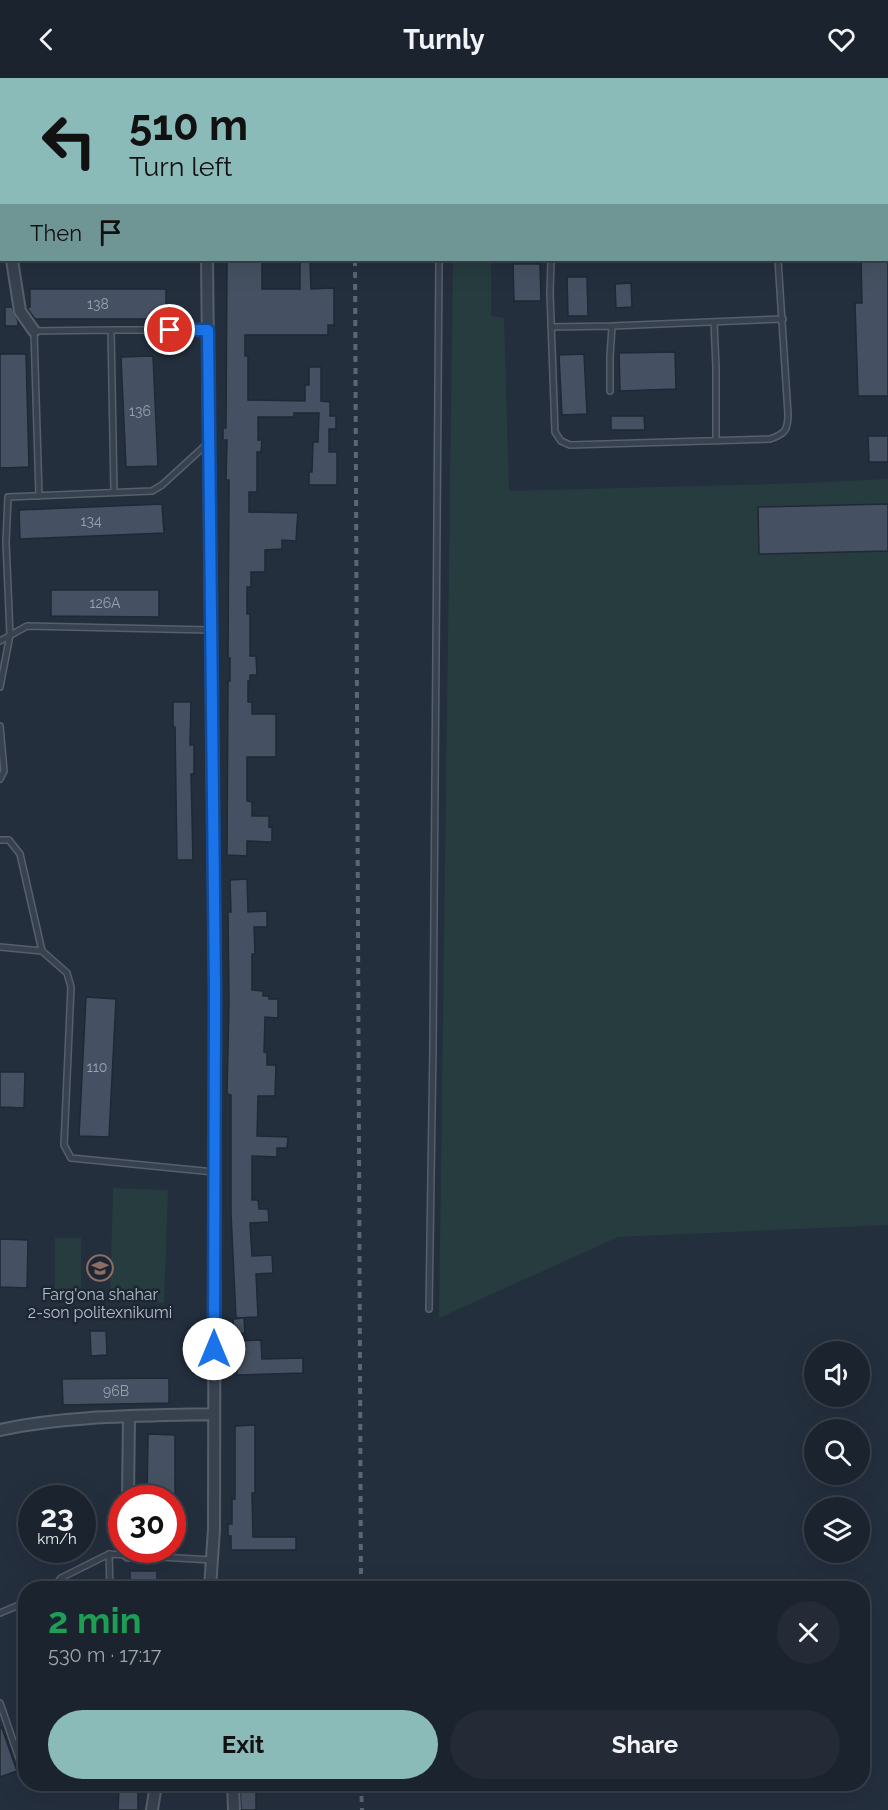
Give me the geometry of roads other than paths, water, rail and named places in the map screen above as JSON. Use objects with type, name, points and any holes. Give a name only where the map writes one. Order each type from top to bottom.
[{"type":"street","points":[[12,261],[20,311],[34,331]]},
{"type":"street","points":[[207,261],[215,991],[214,1529],[210,1581]]},
{"type":"street","points":[[0,1430],[20,1426],[129,1416],[214,1414]]},
{"type":"street","points":[[128,1485],[129,1416]]},
{"type":"street","points":[[152,1810],[155,1791]]},
{"type":"street","points":[[233,1791],[234,1810]]},
{"type":"lane","points":[[429,1309],[439,261]]},
{"type":"lane","points":[[552,261],[551,327],[555,432],[561,441],[570,445],[770,440],[782,436],[788,428],[778,261]]},
{"type":"lane","points":[[551,327],[612,327],[783,319]]},
{"type":"lane","points":[[714,322],[716,441]]},
{"type":"lane","points":[[610,391],[612,327]]},
{"type":"lane","points":[[111,330],[114,492]]},
{"type":"lane","points":[[39,496],[34,331],[208,330]]},
{"type":"lane","points":[[0,687],[10,635],[3,541],[8,497],[152,491],[162,485],[209,443]]},
{"type":"lane","points":[[0,641],[27,626],[211,630]]},
{"type":"lane","points":[[0,726],[4,771],[0,779]]},
{"type":"lane","points":[[0,840],[9,840],[20,854],[42,951],[67,973],[71,987],[64,1145],[71,1158],[215,1172]]},
{"type":"lane","points":[[0,947],[42,951]]},
{"type":"lane","points":[[59,1581],[108,1554]]},
{"type":"lane","points":[[186,1558],[212,1560]]},
{"type":"lane","points":[[109,1563],[110,1581]]},
{"type":"lane","points":[[0,1613],[18,1605]]},
{"type":"lane","points":[[0,1703],[18,1755]]},
{"type":"railway","points":[[355,261],[361,1581]]},
{"type":"railway","points":[[361,1791],[362,1810]]},
{"type":"place","name":"Farg'ona shahar 2-son politexnikumi","points":[[100,1268]]}]
